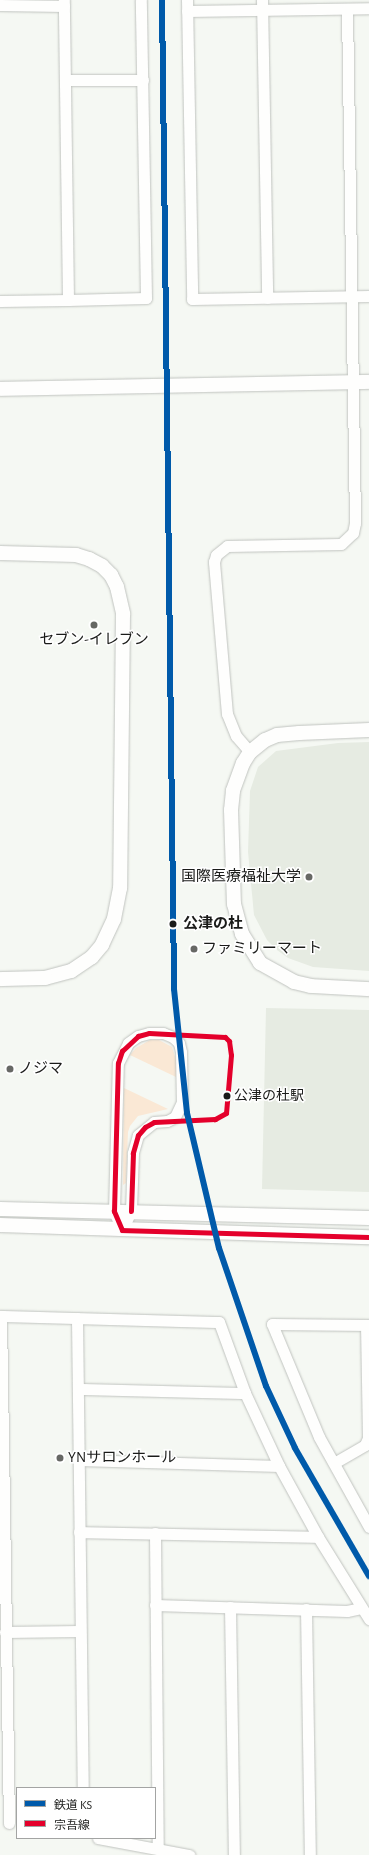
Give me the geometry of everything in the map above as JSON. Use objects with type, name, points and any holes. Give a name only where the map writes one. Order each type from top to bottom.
[{"type":"street","points":[[0,301],[146,298],[142,0]]},
{"type":"street","points":[[0,5],[64,3],[68,300]]},
{"type":"street","points":[[369,8],[347,9],[262,5],[187,5],[192,298],[369,296]]},
{"type":"street","points":[[262,5],[267,298]]},
{"type":"street","points":[[250,752],[236,736],[227,714],[214,562],[221,550],[227,546],[333,544],[348,540],[355,523],[350,296],[347,9]]},
{"type":"street","points":[[64,80],[143,80]]},
{"type":"street","points":[[0,389],[187,384],[369,382]]},
{"type":"street","points":[[0,553],[76,554],[89,559],[102,566],[111,576],[117,587],[123,614],[120,888],[114,919],[102,945],[92,957],[71,971],[45,978],[0,979]]},
{"type":"street","points":[[369,730],[277,735],[265,740],[250,752],[237,775],[231,810],[234,904],[242,934],[260,963],[294,982],[311,986],[369,989]]},
{"type":"street","points":[[163,1033],[173,1037],[181,1052],[182,1102],[175,1117],[167,1121],[154,1122],[138,1134],[133,1153],[131,1212],[122,1230],[114,1211],[118,1063],[122,1051],[138,1036],[163,1033]]},
{"type":"street","points":[[0,1209],[369,1218]]},
{"type":"street","points":[[0,1225],[369,1237]]},
{"type":"street","points":[[9,1823],[3,1576],[1,1316],[219,1322],[245,1393],[279,1466],[318,1537],[369,1619]]},
{"type":"street","points":[[77,1318],[83,1787]]},
{"type":"street","points":[[334,1463],[365,1445],[368,1438],[367,1325],[272,1324],[319,1437],[369,1527]]},
{"type":"street","points":[[78,1389],[245,1393]]},
{"type":"street","points":[[78,1460],[279,1466]]},
{"type":"street","points":[[79,1532],[318,1537]]},
{"type":"street","points":[[154,1533],[158,1848]]},
{"type":"street","points":[[155,1604],[347,1610],[361,1608]]},
{"type":"street","points":[[230,1607],[234,1855]]},
{"type":"street","points":[[306,1609],[310,1855]]},
{"type":"street","points":[[5,1632],[80,1631]]},
{"type":"street","points":[[104,1839],[190,1855]]},
{"type":"shaded area","name":"国際医療福祉大学","points":[[369,742],[369,971],[313,967],[288,958],[277,950],[267,940],[254,915],[248,852],[250,791],[258,767],[276,751],[338,743]]},
{"type":"shaded area","points":[[266,1008],[369,1010],[369,1192],[262,1189]]},
{"type":"shaded area","points":[[150,1040],[159,1040],[172,1047],[176,1060],[176,1077],[130,1055],[136,1048]]},
{"type":"shaded area","points":[[124,1088],[168,1109],[138,1116],[130,1126],[128,1132],[126,1183],[123,1185]]},
{"type":"rail line","name":"KS","points":[[162,0],[174,989],[187,1113],[219,1248],[266,1386],[295,1448],[369,1576]]},
{"type":"transit line","name":"宗吾線","points":[[122,1230],[114,1211],[118,1063],[122,1051],[138,1036],[149,1033],[225,1037],[229,1041],[231,1055],[226,1113],[215,1119],[154,1122],[145,1127],[138,1135],[133,1153],[131,1211]]},
{"type":"transit line","name":"宗吾線","points":[[122,1230],[369,1237]]},
{"type":"place","name":"セブン-イレブン","points":[[94,625]]},
{"type":"place","name":"国際医療福祉大学","points":[[309,877]]},
{"type":"place","name":"公津の杜","points":[[173,924]]},
{"type":"place","name":"ファミリーマート","points":[[194,949]]},
{"type":"place","name":"ノジマ","points":[[10,1069]]},
{"type":"place","name":"公津の杜駅","points":[[227,1096]]},
{"type":"place","name":"YNサロンホール","points":[[60,1458]]}]
